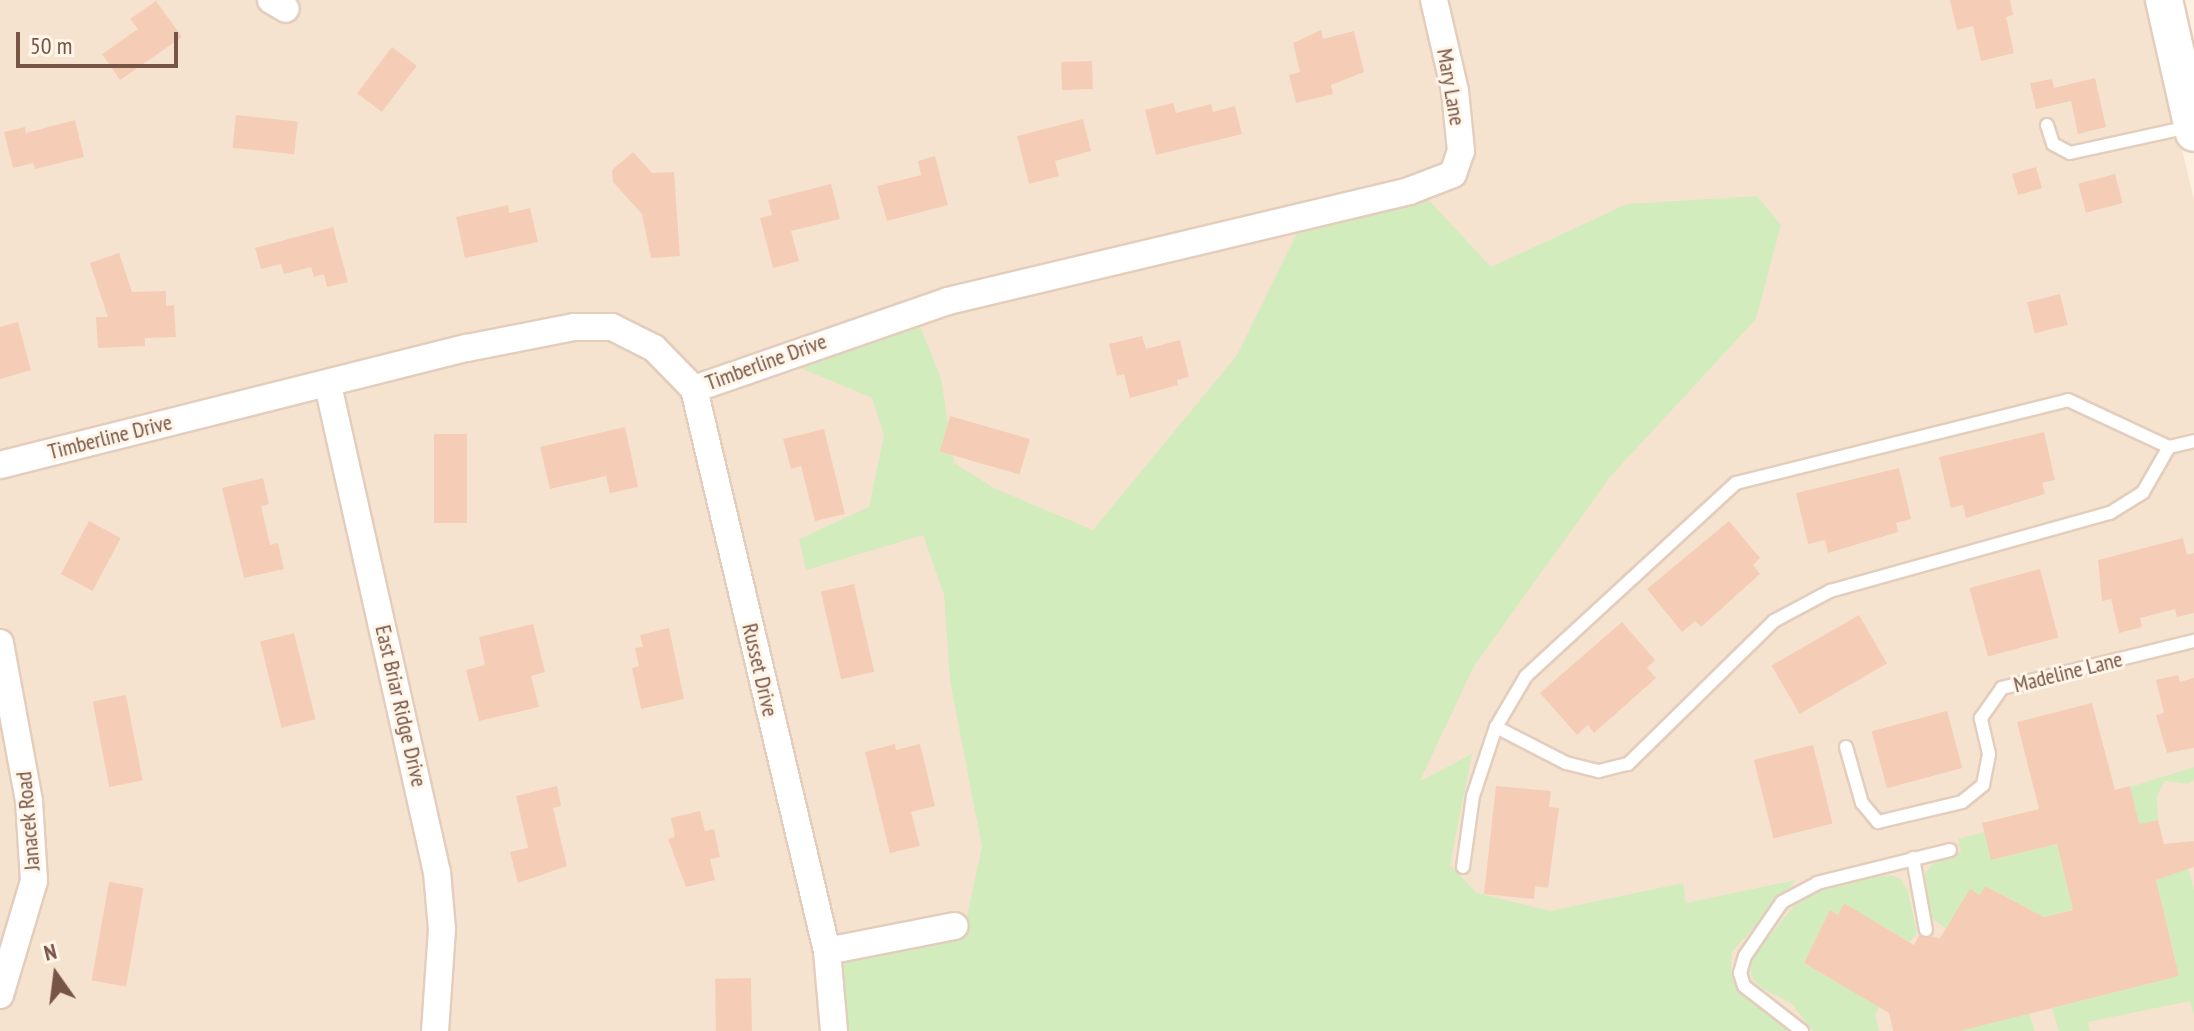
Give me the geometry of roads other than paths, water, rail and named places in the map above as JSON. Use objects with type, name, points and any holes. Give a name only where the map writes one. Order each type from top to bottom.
[{"type":"street","name":"Mary Lane","points":[[1434,0],[1460,136],[1461,151],[1453,174]]},
{"type":"street","points":[[2164,0],[2193,130]]},
{"type":"street","name":"Timberline Drive","points":[[0,465],[467,348],[574,327],[612,327],[654,348],[694,389],[908,312],[1409,191],[1453,174]]},
{"type":"street","name":"East Briar Ridge Drive","points":[[328,385],[437,872],[442,929],[435,1031]]},
{"type":"street","name":"Russet Drive","points":[[694,389],[827,951],[834,1031]]},
{"type":"street","name":"Janacek Road","points":[[0,643],[29,801],[34,881],[0,995]]},
{"type":"street","points":[[827,951],[955,926]]},
{"type":"lane","points":[[2047,125],[2053,144],[2070,153],[2193,130]]},
{"type":"lane","points":[[1463,867],[1473,796],[1496,727],[1526,676],[1736,483],[2068,400],[2169,447],[2194,441]]},
{"type":"lane","points":[[1496,727],[1566,763],[1599,771],[1628,764],[1774,621],[1830,591],[2110,513],[2143,492],[2169,447]]},
{"type":"lane","name":"Madeline Lane","points":[[1846,747],[1862,803],[1878,822],[1962,802],[1983,785],[1989,754],[1981,718],[2002,688],[2194,641]]},
{"type":"lane","points":[[1802,1031],[1744,986],[1740,973],[1745,956],[1782,902],[1802,890],[1950,850]]},
{"type":"lane","points":[[1913,858],[1926,930]]}]
